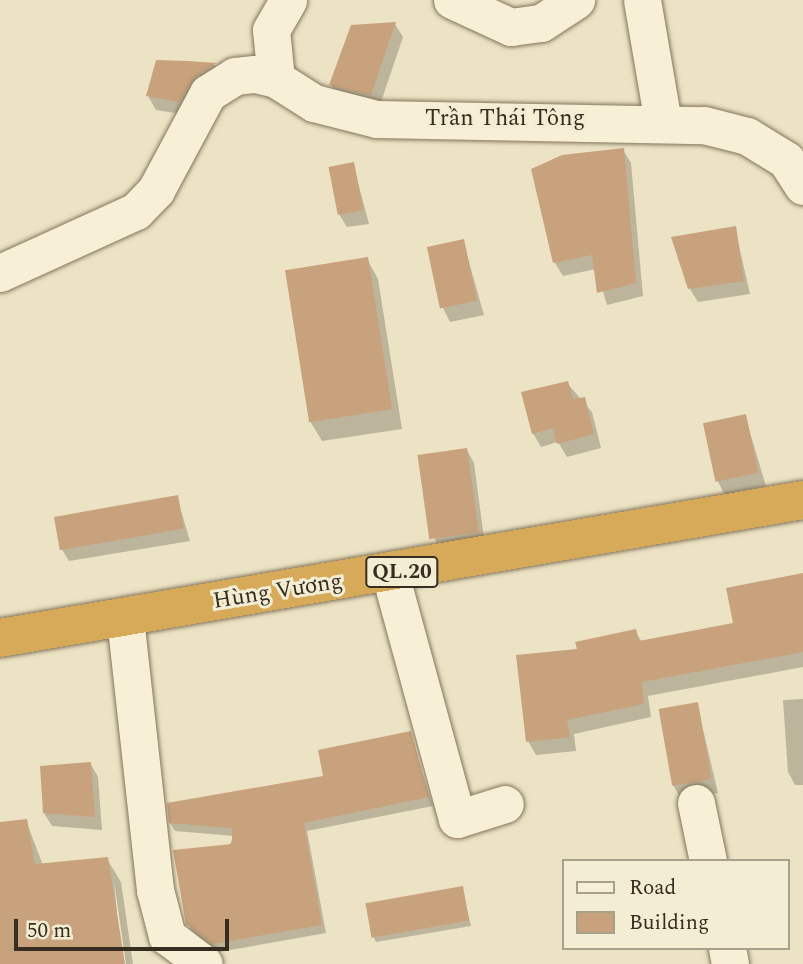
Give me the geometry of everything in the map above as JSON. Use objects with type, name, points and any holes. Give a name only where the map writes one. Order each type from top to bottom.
[{"type":"highway","name":"Hùng Vương","points":[[0,638],[803,500]]},
{"type":"street","points":[[452,0],[512,13],[541,23],[576,0]]},
{"type":"street","points":[[642,0],[663,123]]},
{"type":"street","points":[[0,273],[135,211],[163,179],[208,93],[221,83],[255,74],[276,79],[277,10]]},
{"type":"street","name":"Trần Thái Tông","points":[[276,79],[314,103],[377,118],[663,123],[747,136],[786,160],[803,186]]},
{"type":"street","points":[[390,573],[457,819],[505,804]]},
{"type":"street","points":[[125,618],[155,890],[167,936],[204,964]]},
{"type":"street","points":[[696,803],[708,859]]},
{"type":"building","points":[[396,22],[371,95],[329,85],[351,25]]},
{"type":"building","points":[[156,60],[216,63],[196,76],[179,102],[146,96]]},
{"type":"building","points":[[624,148],[636,283],[597,293],[592,255],[553,263],[531,169],[562,155]]},
{"type":"building","points":[[354,162],[363,210],[338,215],[328,167]]},
{"type":"building","points":[[736,226],[744,281],[688,289],[671,237]]},
{"type":"building","points":[[464,239],[477,301],[440,309],[427,247]]},
{"type":"building","points":[[368,257],[392,409],[309,422],[285,270]]},
{"type":"building","points":[[568,381],[573,399],[585,397],[594,434],[557,444],[553,428],[532,434],[521,392]]},
{"type":"building","points":[[746,414],[758,473],[715,482],[703,423]]},
{"type":"building","points":[[467,448],[479,532],[429,539],[417,455]]},
{"type":"building","points":[[178,495],[184,528],[60,550],[54,517]]},
{"type":"building","points":[[803,573],[803,652],[642,682],[644,704],[567,720],[570,737],[526,742],[516,655],[577,649],[575,642],[636,629],[639,641],[733,623],[726,588]]},
{"type":"building","points":[[698,702],[712,779],[672,786],[659,709]]},
{"type":"building","points":[[411,731],[429,797],[304,823],[322,925],[213,944],[186,924],[173,850],[232,844],[232,828],[169,823],[167,803],[323,776],[318,750]]},
{"type":"building","points":[[91,762],[95,817],[43,813],[40,766]]},
{"type":"building","points":[[27,819],[35,864],[108,857],[125,964],[0,964],[0,822]]},
{"type":"building","points":[[463,886],[469,920],[372,938],[366,903]]}]
